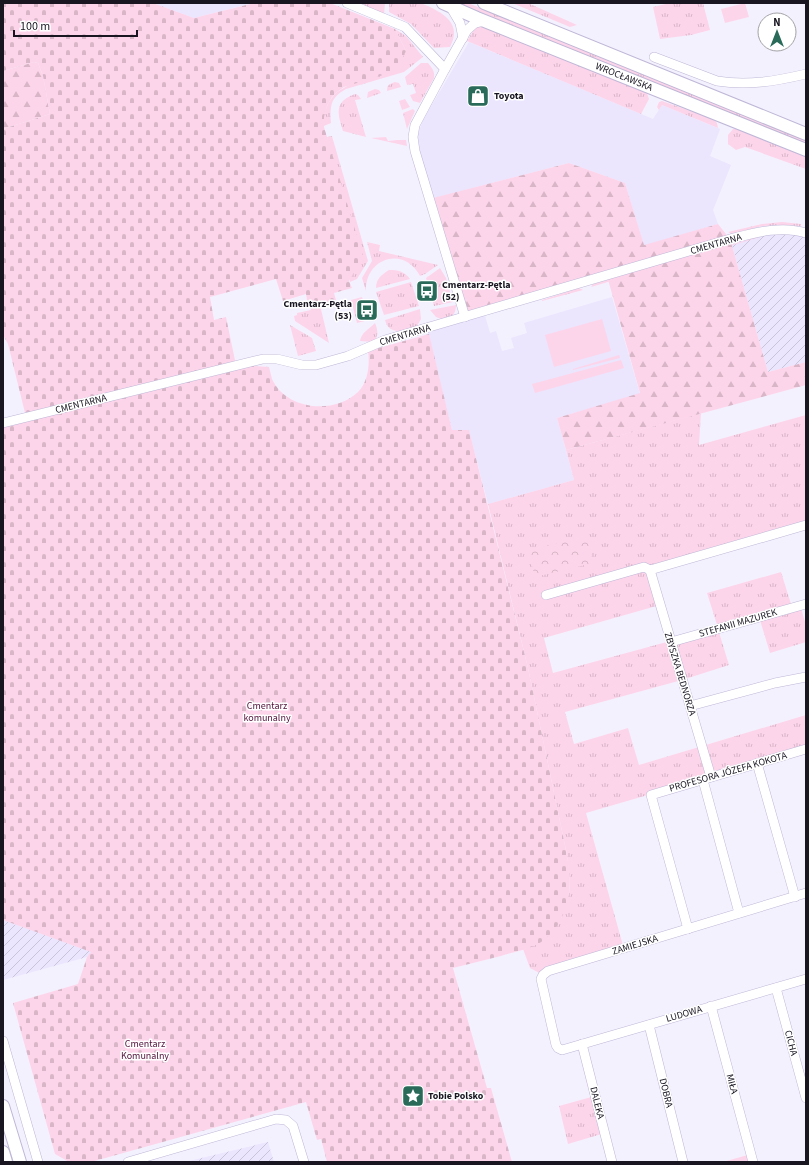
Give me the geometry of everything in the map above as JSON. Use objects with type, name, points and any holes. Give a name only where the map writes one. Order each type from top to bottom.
[{"type":"main road","name":"WROCŁAWSKA","points":[[484,3],[806,134]]},
{"type":"main road","name":"WROCŁAWSKA","points":[[446,4],[484,21],[806,150]]},
{"type":"main road","points":[[3,1106],[20,1162]]},
{"type":"main road","points":[[3,1152],[6,1162]]},
{"type":"street","points":[[347,3],[358,6],[405,27],[445,69]]},
{"type":"street","points":[[446,4],[460,23],[463,38]]},
{"type":"street","points":[[465,317],[413,142],[415,125],[463,38],[471,26],[475,23],[484,21]]},
{"type":"street","points":[[654,57],[717,81],[746,84],[760,83],[806,74]]},
{"type":"street","name":"CMENTARNA","points":[[3,423],[263,358],[276,359],[302,365],[316,365],[348,356],[385,340],[730,239],[767,231],[789,230],[806,232]]},
{"type":"street","points":[[546,595],[644,567],[650,570],[806,525]]},
{"type":"street","name":"ZBYSZKA BEDNORZA","points":[[650,570],[690,706],[739,913]]},
{"type":"street","name":"STEFANII MAZUREK","points":[[671,642],[806,604]]},
{"type":"street","points":[[690,706],[806,676]]},
{"type":"street","name":"PROFESORA JÓZEFA KOKOTA","points":[[688,929],[651,795],[806,749]]},
{"type":"street","points":[[757,763],[795,897]]},
{"type":"street","name":"ZAMIEJSKA","points":[[562,1050],[556,1045],[541,979],[548,971],[806,893]]},
{"type":"street","name":"LUDOWA","points":[[562,1050],[806,979]]},
{"type":"street","name":"CICHA","points":[[776,988],[806,1098]]},
{"type":"street","name":"MIŁA","points":[[711,1006],[753,1162]]},
{"type":"street","name":"DOBRA","points":[[649,1025],[683,1162]]},
{"type":"street","points":[[3,1041],[38,1162]]},
{"type":"street","name":"DALEKA","points":[[582,1044],[612,1162]]},
{"type":"street","points":[[128,1162],[276,1119],[286,1120],[293,1126],[304,1162]]},
{"type":"shaded area","points":[[153,3],[253,3],[194,18]]},
{"type":"shaded area","points":[[469,42],[653,119],[662,105],[720,129],[710,156],[731,165],[713,210],[718,224],[644,246],[625,183],[569,163],[434,198],[420,156],[418,134],[423,120]]},
{"type":"shaded area","points":[[760,232],[806,233],[806,362],[768,372],[730,239]]},
{"type":"shaded area","points":[[612,297],[640,394],[557,418],[574,480],[488,504],[469,431],[452,430],[427,328],[484,312],[490,333],[496,331],[502,351],[514,348],[511,338],[527,333],[524,323]]},
{"type":"shaded area","points":[[3,920],[92,952],[87,957],[3,980]]},
{"type":"shaded area","points":[[268,1142],[274,1162],[185,1162]]},
{"type":"green space","name":"Cmentarz komunalny","points":[[3,3],[153,3],[194,18],[254,3],[330,3],[395,29],[406,51],[396,71],[344,87],[337,92],[327,106],[324,117],[324,127],[363,256],[349,281],[352,288],[334,293],[336,300],[319,305],[307,300],[306,294],[283,301],[276,279],[210,297],[214,320],[226,317],[236,365],[269,367],[272,379],[279,389],[288,397],[299,403],[311,406],[336,404],[348,399],[358,392],[368,373],[368,351],[429,334],[452,430],[469,430],[528,668],[567,855],[570,878],[568,900],[563,915],[555,929],[543,941],[523,950],[453,968],[487,1088],[491,1088],[512,1162],[327,1162],[321,1139],[317,1140],[306,1102],[91,1162],[69,1162],[55,1154],[13,1003],[78,984],[87,957],[91,952],[3,920],[3,423],[26,417],[8,344],[3,335],[3,129],[50,114],[43,76],[38,63],[34,62],[3,71]]},
{"type":"green space","points":[[363,3],[385,3],[384,15],[367,8]]},
{"type":"green space","points":[[389,3],[420,3],[443,15],[448,19],[453,28],[454,34],[450,47],[434,48],[411,24],[389,12]]},
{"type":"green space","points":[[458,3],[468,3],[806,140],[806,145]]},
{"type":"green space","points":[[512,3],[528,3],[577,25],[570,27]]},
{"type":"green space","points":[[670,3],[703,3],[710,30],[691,35],[660,39],[653,7]]},
{"type":"green space","points":[[745,3],[749,17],[725,23],[721,9]]},
{"type":"green space","points":[[483,26],[647,93],[649,99],[641,114],[467,41],[475,28]]},
{"type":"green space","points":[[395,29],[406,36],[423,57],[404,72],[346,89],[341,92],[332,103],[331,123],[324,126],[326,108],[337,92],[406,51]]},
{"type":"green space","points":[[34,62],[38,63],[43,76],[50,114],[3,129],[3,71]]},
{"type":"green space","points":[[421,63],[428,63],[433,70],[434,78],[420,103],[413,101],[410,95],[416,93],[413,84],[407,85],[405,77]]},
{"type":"green space","points":[[391,83],[399,83],[401,87],[387,91],[387,87]]},
{"type":"green space","points":[[375,89],[379,90],[381,93],[367,98],[368,92]]},
{"type":"green space","points":[[355,94],[361,99],[355,100],[366,137],[343,131],[339,114],[340,105],[348,97]]},
{"type":"green space","points":[[405,99],[410,107],[402,110],[399,101]]},
{"type":"green space","points":[[662,101],[713,119],[717,123],[718,128],[662,105],[659,110],[657,107],[659,102]]},
{"type":"green space","points":[[413,109],[415,111],[407,129],[403,113]]},
{"type":"green space","points":[[733,129],[806,157],[806,169],[745,147],[736,150],[728,144],[728,135]]},
{"type":"green space","points":[[332,136],[368,261],[357,279],[350,282],[327,137]]},
{"type":"green space","points":[[386,137],[388,141],[406,140],[407,146],[371,138]]},
{"type":"green space","points":[[569,163],[625,183],[644,245],[718,224],[730,239],[768,372],[806,362],[806,385],[566,450],[557,418],[640,393],[607,276],[465,317],[429,199]]},
{"type":"green space","points":[[782,222],[801,224],[801,226],[763,226],[731,234],[728,232],[762,224]]},
{"type":"green space","points":[[758,237],[757,238],[591,287],[593,284]]},
{"type":"green space","points":[[367,242],[380,245],[379,251],[438,265],[420,276],[413,266],[405,261],[396,258],[387,260],[378,264],[372,270],[367,280],[366,291],[362,278],[372,261]]},
{"type":"green space","points":[[440,268],[446,278],[453,302],[434,306],[426,278]]},
{"type":"green space","points":[[389,270],[401,272],[410,279],[376,288],[377,282]]},
{"type":"green space","points":[[411,282],[419,306],[384,315],[376,292]]},
{"type":"green space","points":[[579,288],[583,290],[542,301],[542,300]]},
{"type":"green space","points":[[362,297],[369,320],[357,323],[351,300]]},
{"type":"green space","points":[[309,301],[320,305],[329,343],[295,321],[294,316],[297,315],[297,313],[311,310]]},
{"type":"green space","points":[[456,305],[453,315],[444,320],[436,317],[430,310]]},
{"type":"green space","points":[[420,309],[421,319],[417,326],[408,329],[398,331],[390,329],[385,320]]},
{"type":"green space","points":[[602,319],[611,351],[554,367],[545,335]]},
{"type":"green space","points":[[375,323],[377,333],[375,340],[373,342],[360,341],[364,333]]},
{"type":"green space","points":[[290,325],[312,338],[316,351],[298,356]]},
{"type":"green space","points":[[619,355],[620,358],[573,370],[573,369]]},
{"type":"green space","points":[[621,360],[624,368],[535,393],[532,384]]},
{"type":"green space","points":[[701,413],[699,445],[806,415],[806,525],[650,570],[660,605],[544,638],[553,673],[718,628],[707,593],[781,572],[792,607],[800,605],[806,625],[806,642],[770,653],[759,617],[718,629],[729,665],[682,680],[565,712],[574,744],[628,728],[639,765],[806,715],[806,749],[586,813],[624,949],[543,975],[530,968],[523,949],[537,944],[562,917],[569,893],[570,883],[567,855],[528,668],[488,504],[574,480],[566,450]]},
{"type":"green space","points":[[587,536],[593,563],[535,577],[528,550]]},
{"type":"green space","points":[[595,1096],[605,1133],[568,1144],[559,1106]]},
{"type":"green space","points":[[751,1154],[753,1162],[723,1162]]},
{"type":"place","name":"Toyota","points":[[478,96]]},
{"type":"place","name":"Cmentarz-Pętla (52)","points":[[427,291]]},
{"type":"place","name":"Cmentarz-Pętla (53)","points":[[367,310]]},
{"type":"place","name":"Tobie Polsko","points":[[413,1096]]},
{"type":"park label","name":"Cmentarz Komunalny","points":[[145,1050]]}]
